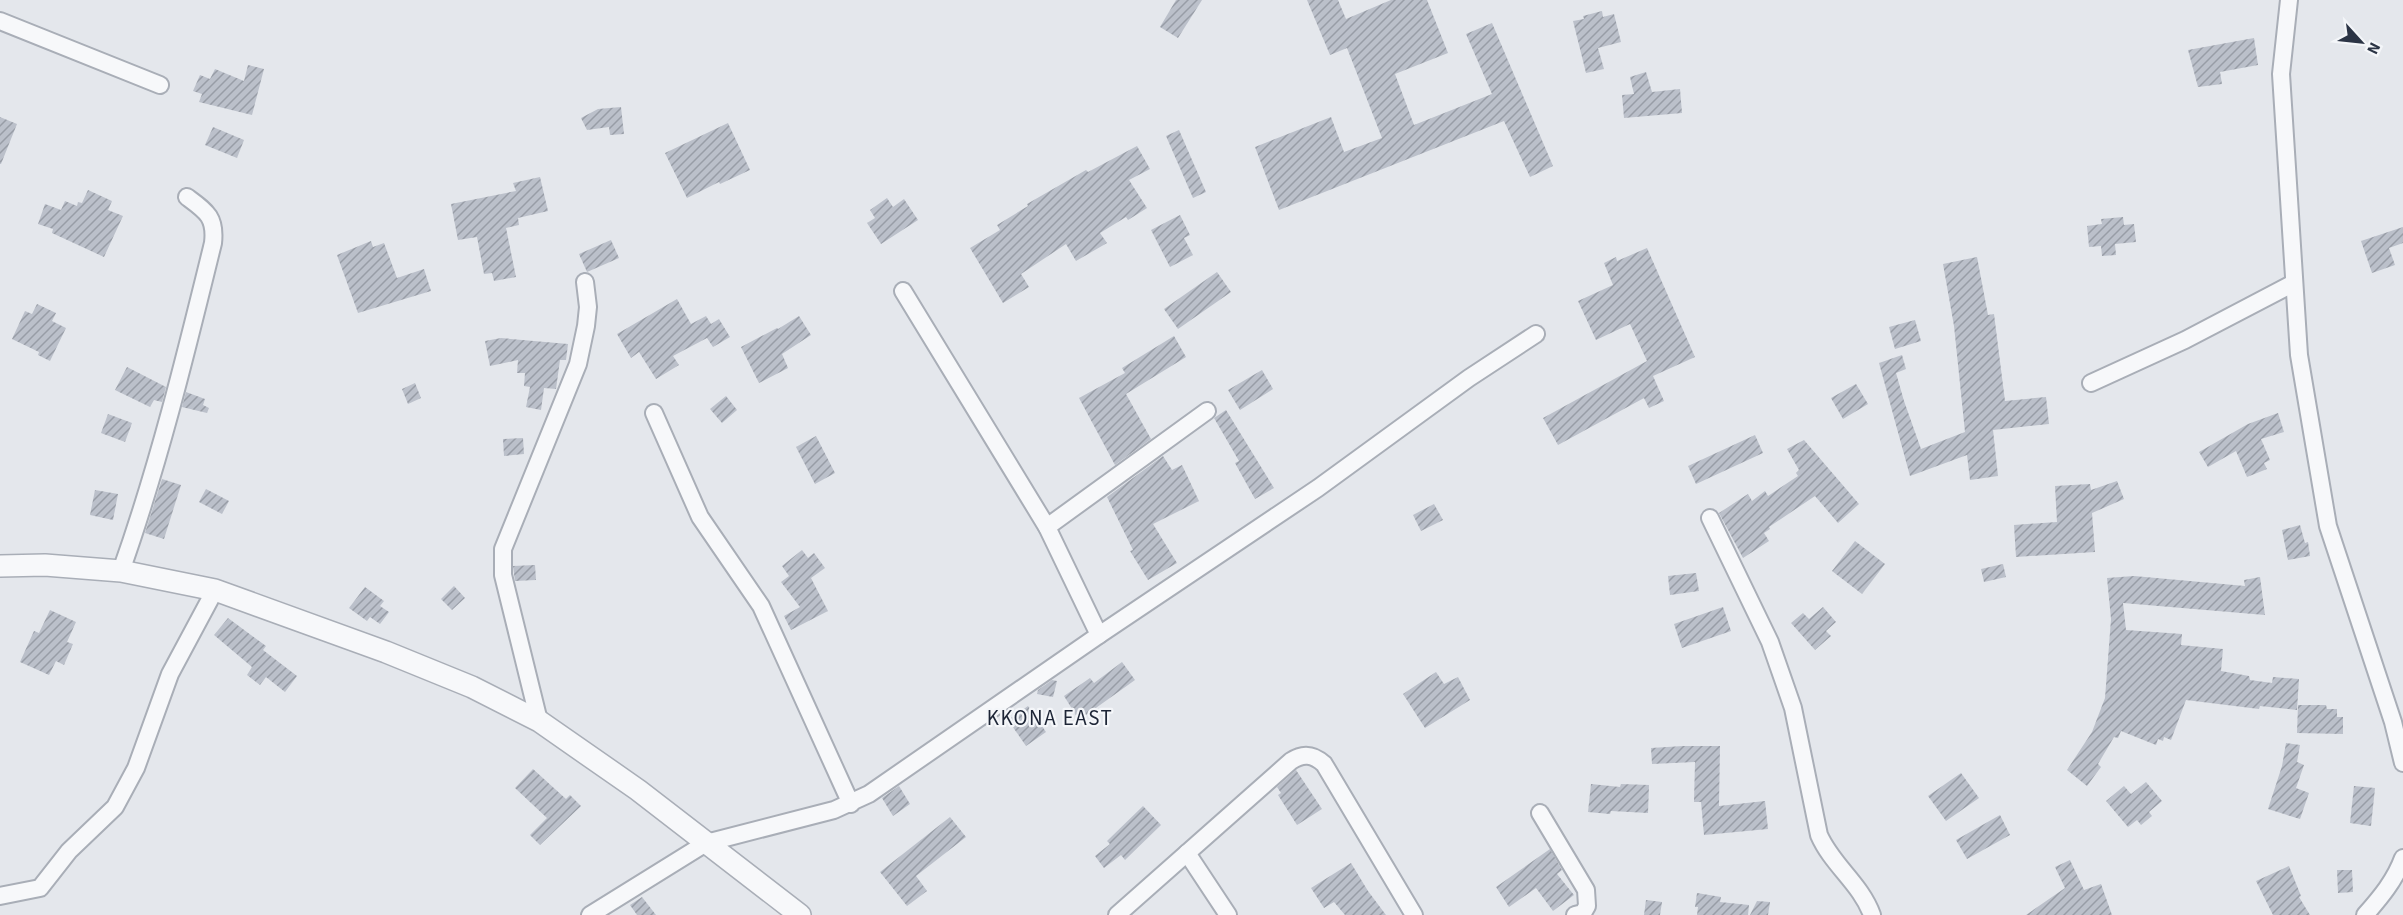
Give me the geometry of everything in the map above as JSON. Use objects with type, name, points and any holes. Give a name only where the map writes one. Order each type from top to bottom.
[{"type":"street","points":[[2289,0],[2281,75],[2299,355],[2328,526],[2393,722],[2403,763]]},
{"type":"street","points":[[0,21],[160,86]]},
{"type":"street","points":[[120,571],[140,517],[182,370],[213,243],[214,228],[210,217],[202,207],[187,197]]},
{"type":"street","points":[[539,721],[503,575],[503,549],[578,364],[588,307],[585,282]]},
{"type":"street","points":[[2091,383],[2185,340],[2294,283]]},
{"type":"street","points":[[903,291],[1047,527],[1099,634]]},
{"type":"street","points":[[590,915],[706,843],[812,816],[851,804],[869,794],[1099,634],[1318,488],[1469,378],[1536,334]]},
{"type":"street","points":[[1047,527],[1206,411]]},
{"type":"street","points":[[654,412],[700,517],[760,606],[851,804]]},
{"type":"street","points":[[1710,518],[1777,661],[1792,708],[1819,835],[1827,851],[1859,890],[1872,915]]},
{"type":"street","points":[[0,566],[45,565],[120,571],[215,590],[386,652],[472,687],[539,721],[638,790],[800,915]]},
{"type":"street","points":[[0,896],[40,888],[69,851],[115,807],[136,768],[170,674],[215,590]]},
{"type":"street","points":[[1117,915],[1291,761],[1299,756],[1308,755],[1318,758],[1324,764],[1413,915]]},
{"type":"street","points":[[1540,813],[1586,890],[1587,906],[1583,913],[1575,915]]},
{"type":"street","points":[[1186,854],[1228,915]]},
{"type":"street","points":[[2365,915],[2388,887],[2398,872],[2403,858]]},
{"type":"building","points":[[1176,0],[1202,0],[1178,38],[1160,27]]},
{"type":"building","points":[[1307,0],[1338,0],[1346,19],[1391,0],[1427,0],[1448,53],[1395,74],[1414,125],[1492,94],[1466,34],[1492,23],[1553,166],[1530,177],[1504,121],[1279,210],[1255,147],[1331,117],[1344,152],[1382,138],[1347,48],[1330,55]]},
{"type":"building","points":[[1602,11],[1603,17],[1614,14],[1621,42],[1598,48],[1604,69],[1586,73],[1573,21]]},
{"type":"building","points":[[2254,38],[2258,65],[2220,72],[2222,84],[2198,87],[2188,50]]},
{"type":"building","points":[[248,65],[264,69],[252,115],[199,102],[202,94],[193,91],[200,75],[210,79],[215,69],[244,81]]},
{"type":"building","points":[[1646,72],[1652,92],[1680,89],[1682,113],[1624,118],[1622,95],[1634,94],[1630,77]]},
{"type":"building","points":[[621,107],[624,134],[610,135],[609,127],[587,130],[581,118],[598,109]]},
{"type":"building","points":[[0,117],[17,124],[1,164],[0,164]]},
{"type":"building","points":[[728,123],[750,170],[687,198],[665,153]]},
{"type":"building","points":[[213,127],[244,140],[237,158],[205,145]]},
{"type":"building","points":[[1179,130],[1206,192],[1193,198],[1166,136]]},
{"type":"building","points":[[1137,146],[1150,169],[1129,180],[1147,208],[1128,220],[1126,217],[1100,233],[1107,243],[1076,261],[1066,244],[1021,274],[1029,287],[1003,303],[970,248],[1000,230],[997,225],[1028,206],[1027,204],[1086,170],[1088,172]]},
{"type":"building","points":[[540,177],[548,211],[518,218],[519,225],[506,228],[516,277],[494,281],[492,273],[484,274],[477,237],[458,240],[451,204],[516,191],[513,183]]},
{"type":"building","points":[[88,190],[112,201],[108,210],[123,216],[104,257],[52,233],[53,229],[38,224],[45,204],[61,210],[65,201],[77,206],[78,202],[82,203]]},
{"type":"building","points":[[887,198],[893,207],[904,199],[918,220],[881,244],[867,223],[875,218],[870,210]]},
{"type":"building","points":[[1180,215],[1190,235],[1184,238],[1193,255],[1170,267],[1151,230]]},
{"type":"building","points":[[2123,217],[2124,225],[2134,224],[2136,242],[2115,244],[2116,255],[2102,256],[2101,246],[2089,247],[2087,226],[2102,224],[2101,219]]},
{"type":"building","points":[[2403,227],[2403,243],[2389,248],[2395,265],[2372,273],[2361,241]]},
{"type":"building","points":[[611,240],[619,258],[587,272],[579,254]]},
{"type":"building","points":[[371,241],[373,247],[384,243],[397,278],[424,269],[431,291],[358,313],[337,255]]},
{"type":"building","points":[[1647,248],[1695,357],[1653,376],[1664,401],[1649,408],[1644,398],[1558,445],[1543,418],[1647,361],[1630,324],[1596,340],[1578,301],[1613,285],[1604,263],[1616,257],[1617,261]]},
{"type":"building","points":[[1977,257],[1988,315],[1994,314],[2005,401],[2046,397],[2049,424],[1993,430],[1998,476],[1970,480],[1967,455],[1910,476],[1879,363],[1902,355],[1906,369],[1896,373],[1921,449],[1965,432],[1954,326],[1943,264]]},
{"type":"building","points":[[1217,272],[1231,292],[1178,329],[1164,309]]},
{"type":"building","points":[[677,299],[691,324],[706,316],[711,324],[719,319],[730,337],[713,347],[707,338],[673,356],[679,365],[656,379],[639,352],[631,358],[617,334]]},
{"type":"building","points":[[37,304],[56,313],[52,321],[66,328],[50,361],[38,355],[39,352],[12,339],[25,311],[32,314]]},
{"type":"building","points":[[799,316],[811,335],[782,354],[788,368],[759,383],[741,347]]},
{"type":"building","points":[[1915,320],[1921,341],[1895,349],[1889,327]]},
{"type":"building","points":[[1174,336],[1186,357],[1126,394],[1151,439],[1115,465],[1079,398],[1125,373],[1122,368]]},
{"type":"building","points":[[501,338],[568,344],[566,360],[560,360],[556,389],[544,388],[541,410],[526,407],[530,387],[524,386],[525,373],[517,373],[518,360],[490,366],[485,341]]},
{"type":"building","points":[[127,367],[166,387],[162,402],[154,400],[150,407],[115,390]]},
{"type":"building","points":[[1262,370],[1273,389],[1240,410],[1228,390]]},
{"type":"building","points":[[415,383],[421,398],[408,404],[402,389]]},
{"type":"building","points":[[1856,384],[1868,404],[1843,419],[1831,398]]},
{"type":"building","points":[[186,392],[205,399],[203,405],[209,408],[207,413],[182,407]]},
{"type":"building","points":[[726,396],[737,410],[722,423],[710,409]]},
{"type":"building","points":[[1226,410],[1274,488],[1255,499],[1235,463],[1239,461],[1214,418]]},
{"type":"building","points":[[2278,413],[2284,432],[2261,439],[2270,460],[2264,463],[2267,469],[2247,477],[2236,451],[2208,467],[2199,452],[2248,424]]},
{"type":"building","points":[[108,414],[132,423],[125,442],[101,433]]},
{"type":"building","points":[[1755,435],[1763,453],[1696,484],[1688,466]]},
{"type":"building","points":[[816,436],[835,473],[815,484],[796,447]]},
{"type":"building","points":[[523,438],[524,454],[504,456],[503,439]]},
{"type":"building","points":[[1804,440],[1859,504],[1838,523],[1815,496],[1769,527],[1770,529],[1764,533],[1769,541],[1743,558],[1719,513],[1748,494],[1752,501],[1765,491],[1768,496],[1798,476],[1796,473],[1799,470],[1787,449]]},
{"type":"building","points":[[1163,456],[1172,470],[1182,465],[1199,501],[1153,524],[1177,563],[1148,580],[1130,551],[1133,550],[1107,497]]},
{"type":"building","points":[[162,479],[181,485],[164,539],[145,533]]},
{"type":"building","points":[[2117,481],[2124,499],[2092,513],[2095,552],[2016,557],[2014,525],[2057,522],[2055,486],[2090,484],[2091,490]]},
{"type":"building","points":[[206,489],[229,501],[222,514],[199,502]]},
{"type":"building","points":[[95,490],[118,494],[113,520],[90,515]]},
{"type":"building","points":[[1434,504],[1443,520],[1421,531],[1413,515]]},
{"type":"building","points":[[2300,525],[2305,543],[2308,542],[2310,556],[2288,560],[2282,530]]},
{"type":"building","points":[[1855,541],[1885,564],[1862,594],[1832,571]]},
{"type":"building","points":[[802,550],[808,558],[814,553],[825,568],[811,578],[828,611],[791,630],[784,616],[800,607],[781,582],[789,576],[782,566]]},
{"type":"building","points":[[2003,564],[2006,577],[1984,582],[1981,569]]},
{"type":"building","points":[[535,565],[536,580],[515,581],[513,566]]},
{"type":"building","points":[[1696,573],[1699,591],[1670,595],[1668,576]]},
{"type":"building","points":[[2134,576],[2245,586],[2244,580],[2260,577],[2265,615],[2123,603],[2126,630],[2182,634],[2181,645],[2223,649],[2221,671],[2249,676],[2250,680],[2272,683],[2273,677],[2299,679],[2297,710],[2260,706],[2259,709],[2186,700],[2171,740],[2164,737],[2163,741],[2158,739],[2156,745],[2121,731],[2118,738],[2114,737],[2098,764],[2101,767],[2087,786],[2067,770],[2092,732],[2105,698],[2111,619],[2107,578]]},
{"type":"building","points":[[454,586],[465,598],[452,610],[441,599]]},
{"type":"building","points":[[365,587],[384,601],[380,606],[389,612],[380,624],[370,617],[367,621],[349,608]]},
{"type":"building","points":[[1723,607],[1731,631],[1682,648],[1674,624]]},
{"type":"building","points":[[1823,607],[1836,622],[1826,631],[1831,636],[1815,650],[1791,623],[1803,613],[1809,619]]},
{"type":"building","points":[[50,610],[76,622],[67,642],[73,644],[64,665],[56,661],[49,675],[20,662],[34,631],[39,633]]},
{"type":"building","points":[[228,618],[266,646],[263,650],[297,676],[285,692],[266,677],[260,685],[247,675],[252,667],[214,635]]},
{"type":"building","points":[[1122,662],[1135,680],[1079,720],[1064,696],[1090,678],[1094,683]]},
{"type":"building","points":[[1436,672],[1444,684],[1458,677],[1470,700],[1425,728],[1403,694]]},
{"type":"building","points":[[1052,680],[1057,681],[1053,697],[1037,694],[1038,690]]},
{"type":"building","points":[[2298,705],[2326,705],[2327,709],[2337,709],[2337,717],[2343,717],[2343,734],[2297,733]]},
{"type":"building","points":[[1028,706],[1046,732],[1026,746],[1008,720]]},
{"type":"building","points":[[2286,743],[2300,745],[2297,762],[2304,765],[2296,788],[2309,793],[2300,819],[2268,809],[2282,766]]},
{"type":"building","points":[[1720,746],[1719,806],[1765,801],[1768,829],[1704,835],[1701,802],[1694,802],[1695,762],[1652,764],[1651,748]]},
{"type":"building","points":[[533,769],[566,799],[570,795],[581,806],[540,845],[530,835],[547,818],[515,788]]},
{"type":"building","points":[[1296,770],[1322,809],[1297,825],[1278,795],[1281,793],[1277,787]]},
{"type":"building","points":[[1961,773],[1979,798],[1946,821],[1928,796]]},
{"type":"building","points":[[2146,782],[2162,801],[2149,812],[2152,816],[2141,825],[2137,820],[2128,827],[2106,801],[2124,786],[2131,794]]},
{"type":"building","points":[[1591,784],[1620,787],[1621,784],[1649,785],[1648,813],[1588,812]]},
{"type":"building","points":[[899,786],[910,804],[893,816],[882,798]]},
{"type":"building","points":[[2354,786],[2375,788],[2371,826],[2350,823]]},
{"type":"building","points":[[1143,806],[1161,825],[1125,860],[1121,855],[1104,868],[1095,856],[1110,844],[1107,841]]},
{"type":"building","points":[[2000,815],[2010,835],[1967,859],[1956,840]]},
{"type":"building","points":[[950,817],[966,837],[916,876],[927,891],[907,906],[880,872]]},
{"type":"building","points":[[1550,849],[1562,870],[1557,874],[1574,895],[1553,911],[1536,888],[1509,907],[1496,887]]},
{"type":"building","points":[[2070,860],[2084,890],[2101,884],[2112,915],[2026,915],[2065,888],[2055,867]]},
{"type":"building","points":[[1351,863],[1386,915],[1345,915],[1334,902],[1324,908],[1311,888]]},
{"type":"building","points":[[2289,866],[2301,896],[2299,897],[2310,915],[2273,915],[2256,881]]},
{"type":"building","points":[[2337,870],[2352,870],[2353,892],[2338,893]]},
{"type":"building","points":[[1697,893],[1721,897],[1720,902],[1749,905],[1748,915],[1697,915],[1698,907],[1695,907]]},
{"type":"building","points":[[642,897],[656,915],[637,915],[630,905]]},
{"type":"building","points":[[1646,900],[1662,902],[1660,915],[1644,915]]},
{"type":"building","points":[[1757,901],[1770,902],[1768,915],[1750,915]]},
{"type":"district","name":"KKONA EAST","points":[[1050,718]]}]
